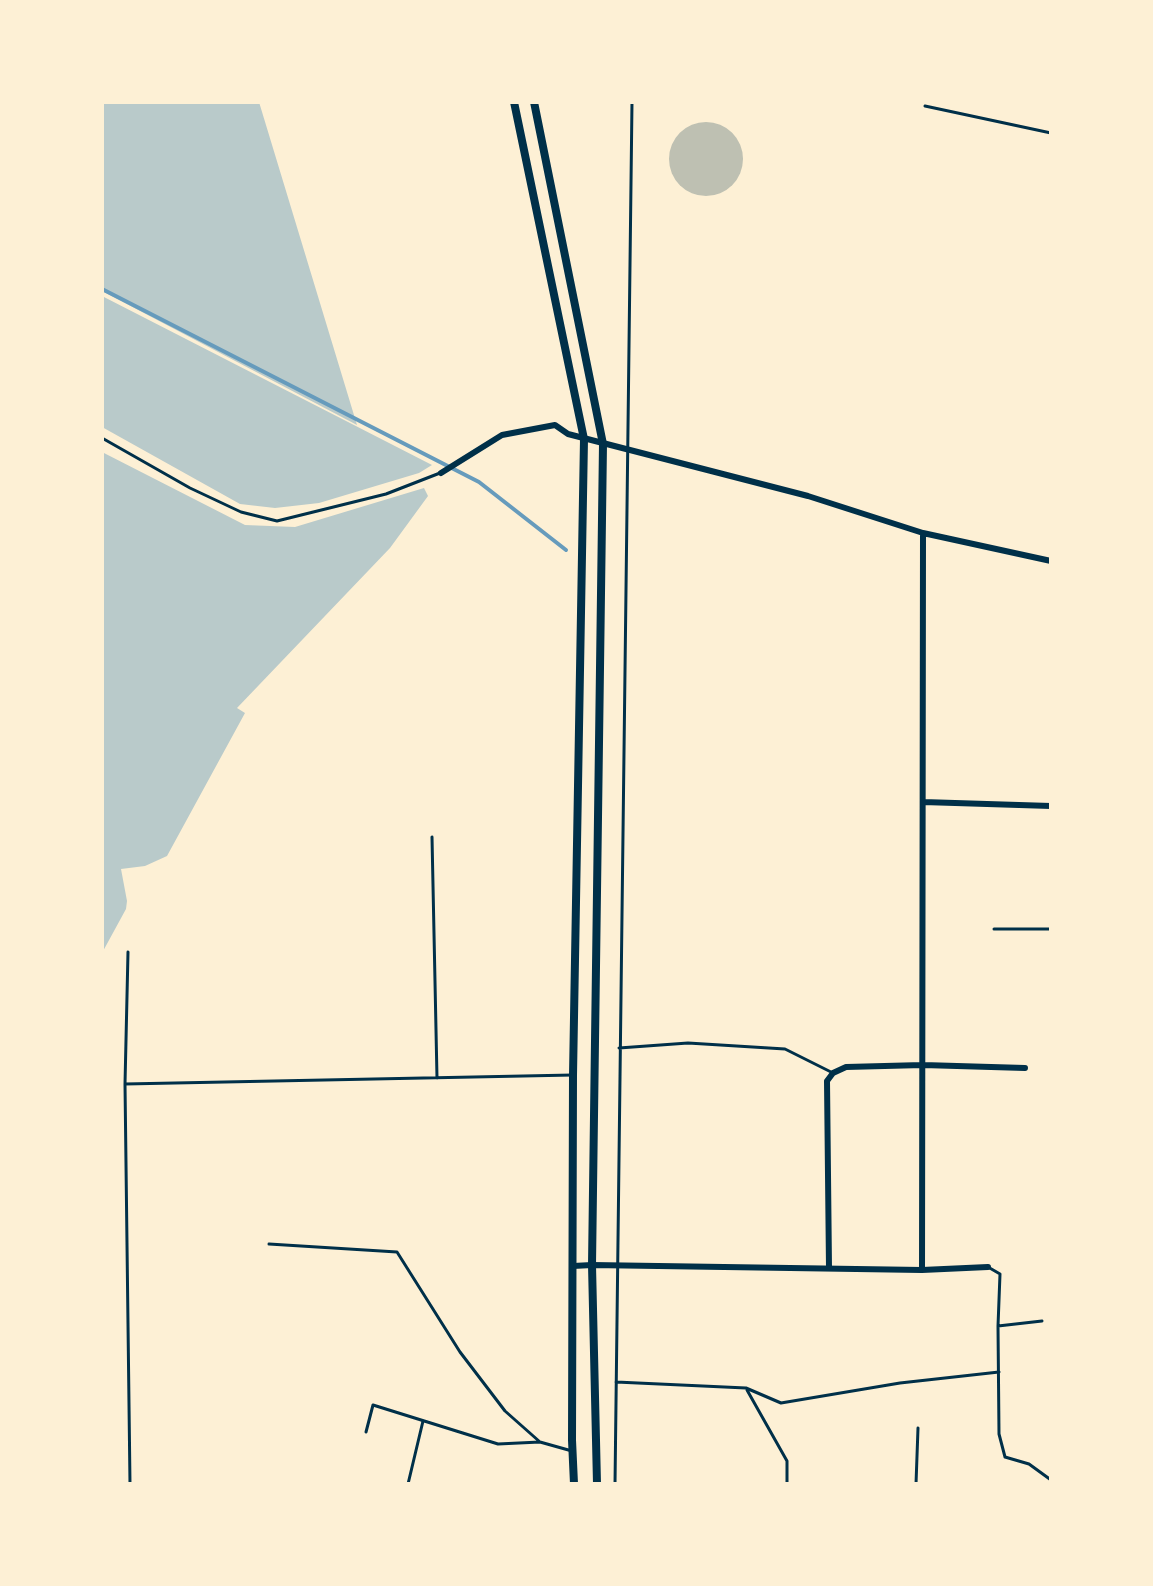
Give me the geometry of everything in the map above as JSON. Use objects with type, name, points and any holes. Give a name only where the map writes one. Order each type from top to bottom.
[{"type":"street","points":[[514,102],[585,439],[573,1075],[574,1484]]},
{"type":"street","points":[[534,102],[603,444],[592,1265],[597,1484]]},
{"type":"street","points":[[441,473],[502,435],[555,425],[568,434],[585,439],[808,496],[922,532],[1051,561]]},
{"type":"street","points":[[922,532],[922,1270]]},
{"type":"street","points":[[923,802],[1051,807]]},
{"type":"street","points":[[829,1268],[827,1081],[833,1073],[846,1067],[923,1065],[1025,1068]]},
{"type":"street","points":[[573,1266],[922,1270],[988,1268]]},
{"type":"lane","points":[[615,1484],[632,102]]},
{"type":"lane","points":[[925,106],[1051,133]]},
{"type":"lane","points":[[102,438],[200,493],[241,512],[277,521],[386,494],[441,473]]},
{"type":"lane","points":[[432,837],[437,1078]]},
{"type":"lane","points":[[994,929],[1051,929]]},
{"type":"lane","points":[[128,952],[125,1084],[130,1484]]},
{"type":"lane","points":[[619,1048],[688,1043],[785,1049],[833,1073]]},
{"type":"lane","points":[[125,1084],[573,1075]]},
{"type":"lane","points":[[269,1244],[398,1252],[460,1352],[505,1411],[540,1442]]},
{"type":"lane","points":[[988,1268],[1000,1274],[999,1434],[1005,1457],[1029,1464],[1051,1480]]},
{"type":"lane","points":[[998,1326],[1042,1321]]},
{"type":"lane","points":[[616,1382],[746,1389],[781,1403],[900,1383],[999,1372]]},
{"type":"lane","points":[[746,1389],[787,1461],[787,1484]]},
{"type":"lane","points":[[366,1432],[373,1405],[498,1444],[540,1442],[573,1451]]},
{"type":"lane","points":[[408,1484],[423,1421]]},
{"type":"lane","points":[[916,1484],[918,1428]]},
{"type":"shaded area","points":[[102,102],[259,102],[357,425],[102,291]]},
{"type":"shaded area","points":[[102,296],[432,465],[419,473],[319,503],[275,508],[240,504],[102,427]]},
{"type":"shaded area","points":[[102,452],[245,525],[295,527],[424,488],[428,496],[390,548],[237,708],[245,713],[167,856],[145,866],[121,869],[127,901],[126,909],[102,953]]},
{"type":"building","points":[[706,122],[720,125],[732,133],[740,145],[743,159],[740,173],[732,185],[720,193],[706,196],[692,193],[680,185],[672,173],[669,159],[672,145],[680,133],[692,125]]},
{"type":"waterway","points":[[102,289],[479,482],[566,550]]}]
